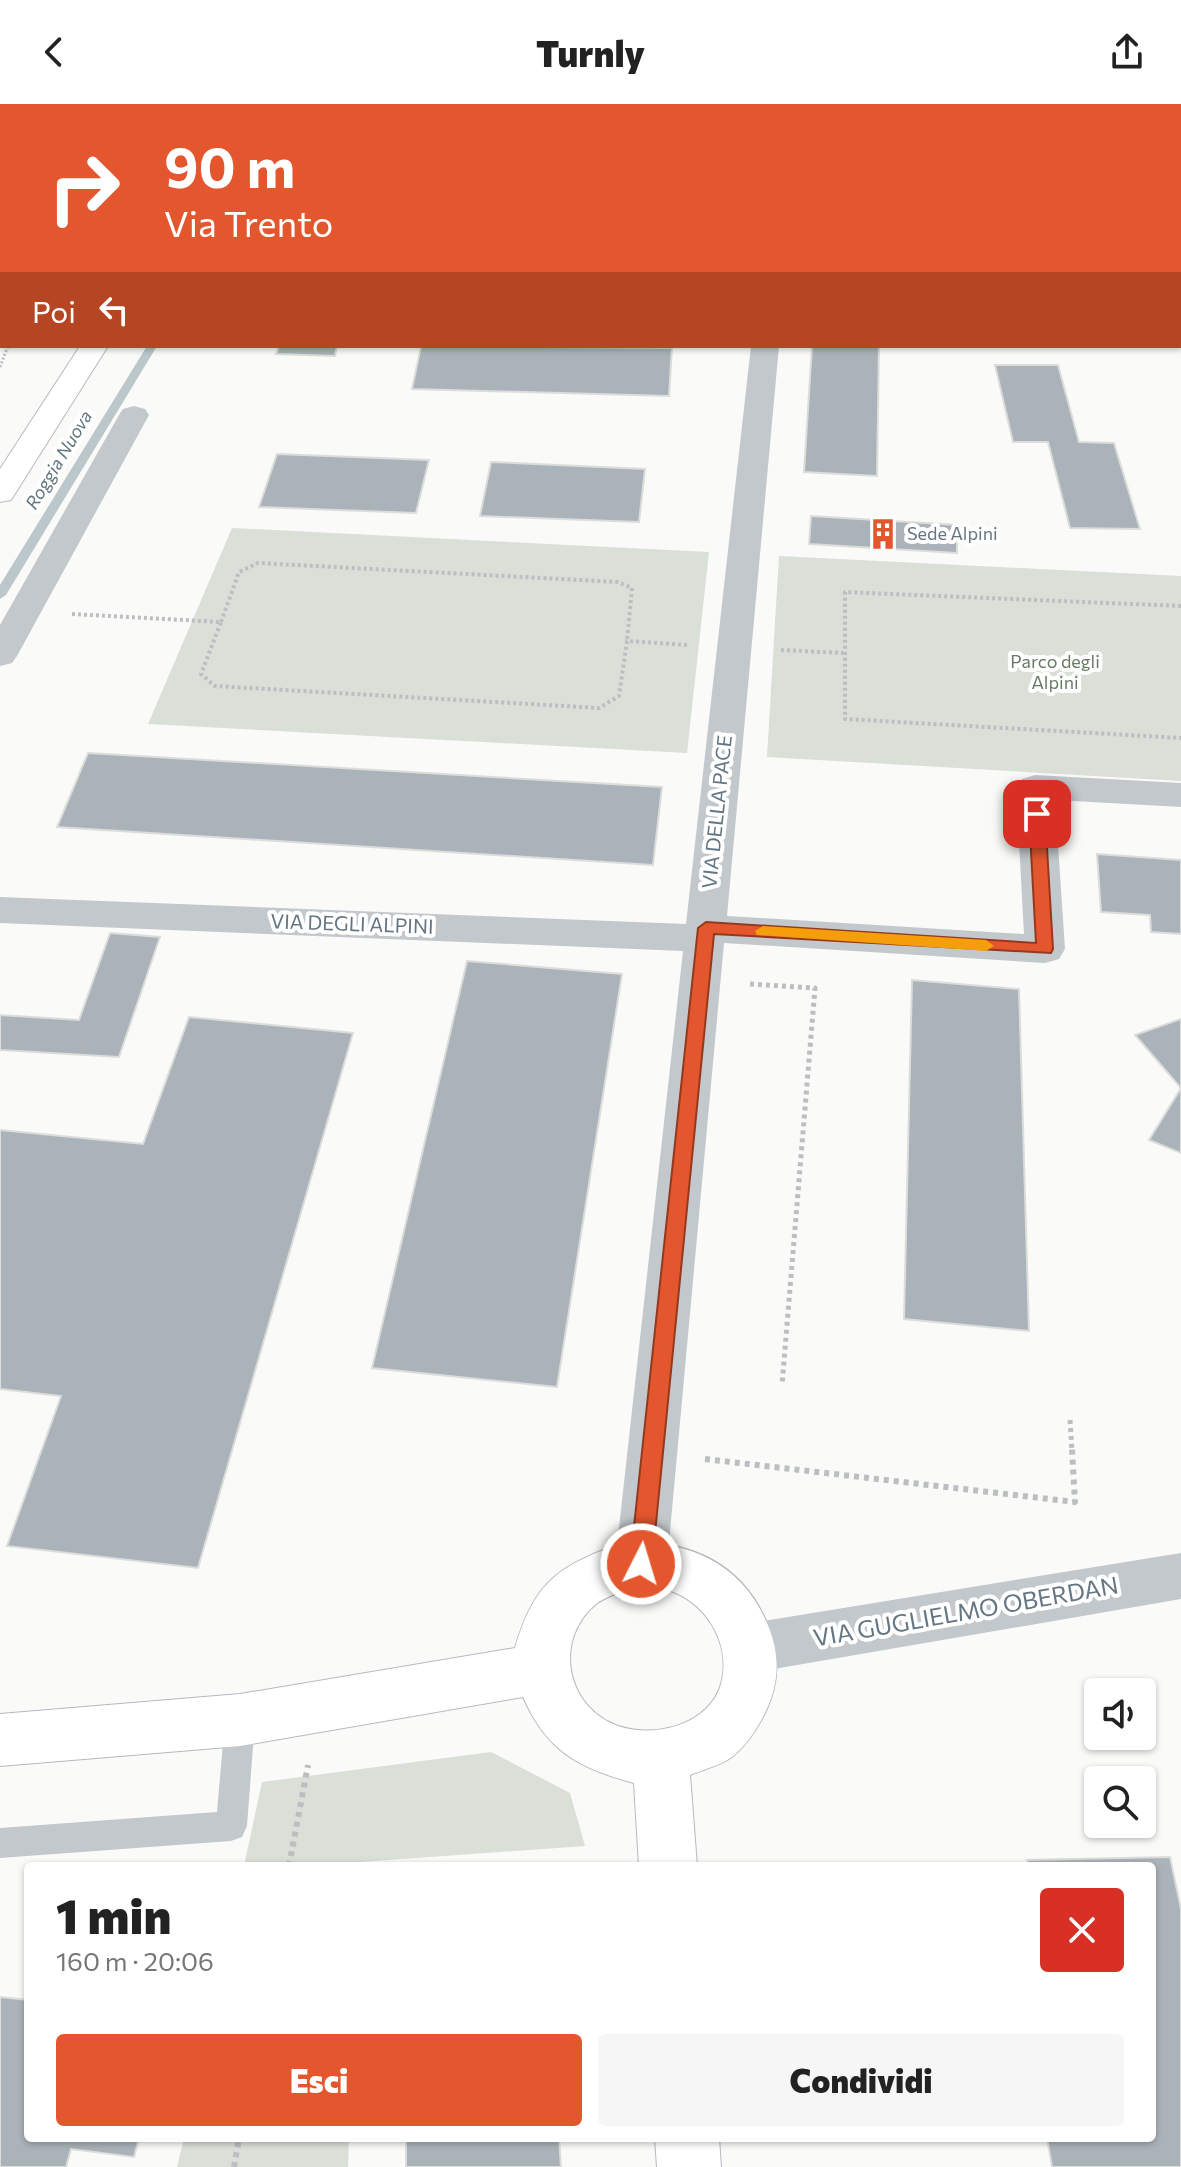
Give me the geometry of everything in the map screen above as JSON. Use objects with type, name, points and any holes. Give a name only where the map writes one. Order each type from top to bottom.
[{"type":"street","points":[[0,493],[93,348]]},
{"type":"street","name":"VIA DELLA PACE","points":[[641,1564],[765,348]]},
{"type":"street","points":[[0,656],[134,415]]},
{"type":"street","name":"VIA DEGLI ALPINI","points":[[0,910],[705,933],[1045,949],[1035,787],[1181,795]]},
{"type":"street","points":[[641,1564],[691,1574],[719,1592],[740,1618],[751,1648],[751,1673],[745,1698],[725,1726],[696,1747],[660,1756],[625,1755],[594,1744],[581,1734],[558,1712],[541,1669],[540,1653],[548,1622],[566,1596],[592,1576],[624,1565],[641,1564]]},
{"type":"street","name":"VIA GUGLIELMO OBERDAN","points":[[751,1648],[1181,1576]]},
{"type":"street","points":[[0,1740],[240,1720],[541,1669]]},
{"type":"street","points":[[660,1756],[668,1862]]},
{"type":"street","points":[[687,2142],[689,2167]]},
{"type":"lane","points":[[0,1843],[231,1826],[240,1720]]},
{"type":"path","points":[[0,367],[7,348]]},
{"type":"path","points":[[258,563],[618,582],[632,588],[627,641],[619,696],[599,708],[215,686],[201,674],[239,572],[258,563]]},
{"type":"path","points":[[1181,606],[845,592],[843,653],[845,719],[1181,738]]},
{"type":"path","points":[[25,612],[221,622]]},
{"type":"path","points":[[627,641],[843,653]]},
{"type":"path","points":[[735,983],[815,988],[782,1385]]},
{"type":"path","points":[[652,1452],[1075,1502],[1070,1420]]},
{"type":"path","points":[[290,1862],[318,1706]]},
{"type":"path","points":[[234,2167],[238,2142]]},
{"type":"green space","points":[[232,528],[709,552],[687,753],[148,724]]},
{"type":"green space","name":"Parco degli Alpini","points":[[779,556],[1181,576],[1181,781],[767,757]]},
{"type":"green space","points":[[491,1752],[570,1793],[585,1846],[360,1862],[245,1862],[262,1782]]},
{"type":"green space","points":[[183,2142],[349,2142],[348,2167],[177,2167]]},
{"type":"building","points":[[278,348],[337,348],[335,356],[276,354]]},
{"type":"building","points":[[421,348],[672,348],[669,396],[412,389]]},
{"type":"building","points":[[812,348],[879,348],[877,476],[804,472]]},
{"type":"building","points":[[995,365],[1058,365],[1079,442],[1114,443],[1140,529],[1070,528],[1048,442],[1013,442]]},
{"type":"building","points":[[277,454],[429,460],[416,513],[259,507]]},
{"type":"building","points":[[491,462],[645,469],[639,522],[480,516]]},
{"type":"building","name":"Sede Alpini","points":[[811,516],[957,525],[957,553],[809,544]]},
{"type":"building","points":[[88,753],[662,787],[653,865],[57,827]]},
{"type":"building","points":[[1097,854],[1181,860],[1181,934],[1151,932],[1150,915],[1101,912]]},
{"type":"building","points":[[110,933],[160,937],[119,1057],[0,1050],[0,1015],[79,1020]]},
{"type":"building","points":[[467,961],[622,974],[557,1387],[372,1368]]},
{"type":"building","points":[[912,980],[1019,989],[1029,1331],[904,1319]]},
{"type":"building","points":[[189,1017],[353,1033],[198,1568],[7,1546],[61,1396],[0,1389],[0,1130],[143,1144]]},
{"type":"building","points":[[1181,1019],[1181,1088],[1135,1035]]},
{"type":"building","points":[[1181,1088],[1181,1153],[1149,1140]]},
{"type":"building","points":[[1170,1857],[1181,1909],[1181,2167],[1052,2167],[1048,2142],[1156,2142],[1156,1862],[1027,1860]]},
{"type":"building","points":[[0,1997],[24,2000],[24,2142],[138,2142],[134,2157],[71,2149],[66,2167],[0,2167]]},
{"type":"building","points":[[406,2142],[559,2142],[561,2167],[406,2167]]},
{"type":"waterway","name":"Roggia Nuova","points":[[0,595],[151,348]]},
{"type":"slow traffic","points":[[763,931],[986,946]]},
{"type":"place","name":"Sede Alpini","points":[[883,534]]},
{"type":"route","points":[[641,1564],[706,928],[1045,949],[1037,814]]}]
